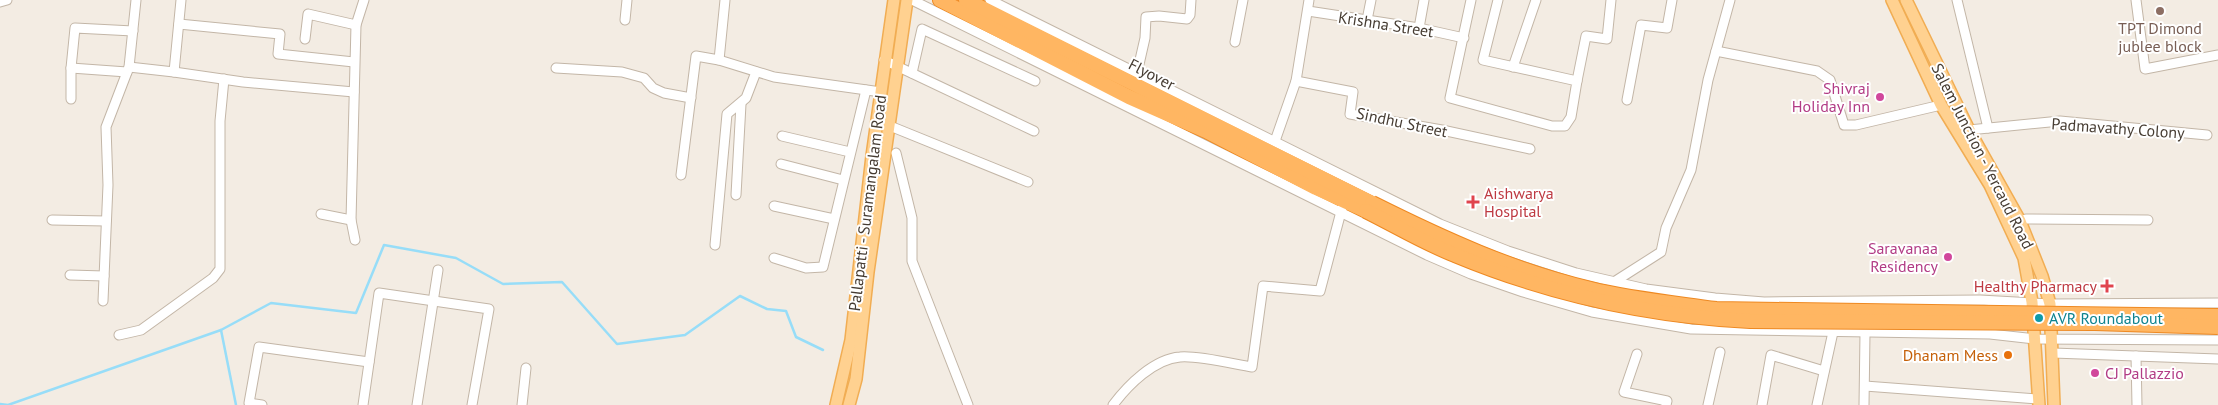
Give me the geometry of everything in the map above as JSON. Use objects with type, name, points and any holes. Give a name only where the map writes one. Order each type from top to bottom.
[{"type":"highway","points":[[940,0],[1129,97],[1369,207],[1488,256],[1591,289],[1650,300],[1716,309],[2218,316]]},
{"type":"highway","name":"Flyover","points":[[966,0],[1319,184]]},
{"type":"highway","points":[[1369,207],[1453,254],[1524,281],[1586,299],[1648,311],[1750,321],[2095,323],[2218,327]]},
{"type":"main road","name":"Pallapatti - Suramangalam Road","points":[[836,405],[850,340],[876,120],[894,0]]},
{"type":"main road","points":[[849,405],[856,379],[868,272],[907,0]]},
{"type":"main road","points":[[1892,0],[1941,105],[1990,185],[2024,258],[2032,302],[2038,402]]},
{"type":"main road","name":"Salem Junction - Yercaud Road","points":[[1906,0],[1969,130],[2020,221],[2042,276],[2050,304],[2054,405]]},
{"type":"street","points":[[0,2],[8,0]]},
{"type":"street","points":[[104,301],[106,128],[128,70],[136,0]]},
{"type":"street","points":[[174,72],[181,0]]},
{"type":"street","points":[[355,240],[351,220],[354,62],[356,25],[364,0]]},
{"type":"street","points":[[625,20],[627,0]]},
{"type":"street","points":[[719,60],[724,0]]},
{"type":"street","points":[[912,0],[1346,196],[1440,224],[1500,248],[1576,274],[1646,289],[1764,302],[2218,303]]},
{"type":"street","points":[[990,0],[1275,141],[1346,196],[1471,274],[1592,312],[1691,329],[1990,334],[2035,339],[2218,340]]},
{"type":"street","points":[[1137,73],[1145,38],[1146,17],[1159,16],[1187,19],[1190,15],[1191,0]]},
{"type":"street","points":[[1235,42],[1243,0]]},
{"type":"street","points":[[1275,141],[1296,81],[1309,0]]},
{"type":"street","points":[[1367,20],[1371,0]]},
{"type":"street","points":[[1419,28],[1424,0]]},
{"type":"street","points":[[1471,0],[1450,98],[1552,126],[1565,126],[1571,117],[1586,36],[1607,39],[1611,0]]},
{"type":"street","points":[[1498,0],[1483,60],[1577,81]]},
{"type":"street","points":[[1513,68],[1536,0]]},
{"type":"street","points":[[1628,100],[1641,24],[1666,28],[1672,0]]},
{"type":"street","points":[[1614,282],[1661,252],[1666,228],[1691,170],[1716,51],[1730,0]]},
{"type":"street","points":[[1957,0],[1988,128]]},
{"type":"street","points":[[2136,0],[2145,69],[2218,55]]},
{"type":"street","name":"Krishna Street","points":[[1308,11],[1419,28],[1464,38]]},
{"type":"street","points":[[305,40],[308,14],[356,25]]},
{"type":"street","points":[[179,24],[280,34],[278,54],[354,62]]},
{"type":"street","points":[[71,99],[71,68],[75,28],[132,31]]},
{"type":"street","points":[[912,73],[922,29],[1035,81]]},
{"type":"street","points":[[1716,51],[1817,71],[1830,80],[1844,125],[1856,125],[1941,105]]},
{"type":"street","points":[[681,176],[696,56],[719,60],[774,77],[881,92]]},
{"type":"street","points":[[884,60],[1034,130]]},
{"type":"street","points":[[71,68],[174,72],[354,92]]},
{"type":"street","points":[[556,68],[622,72],[644,78],[653,88],[664,93],[690,98]]},
{"type":"street","points":[[714,246],[727,114],[746,98],[756,72]]},
{"type":"street","points":[[119,335],[141,330],[213,278],[220,269],[220,120],[224,79]]},
{"type":"street","name":"Sindhu Street","points":[[1296,81],[1353,92],[1350,114],[1530,148]]},
{"type":"street","points":[[774,258],[806,268],[823,267],[842,180],[866,90]]},
{"type":"street","points":[[736,195],[741,104]]},
{"type":"street","points":[[876,120],[1028,182]]},
{"type":"street","name":"Padmavathy Colony","points":[[1969,130],[2060,121],[2207,135]]},
{"type":"street","points":[[782,136],[850,152]]},
{"type":"street","points":[[896,153],[912,218],[912,261],[968,405]]},
{"type":"street","points":[[781,164],[842,180]]},
{"type":"street","points":[[1113,405],[1123,392],[1153,366],[1180,357],[1252,367],[1263,286],[1320,291],[1346,196]]},
{"type":"street","points":[[774,206],[834,219]]},
{"type":"street","points":[[320,214],[351,220]]},
{"type":"street","points":[[2020,221],[2026,219],[2148,220]]},
{"type":"street","points":[[52,220],[106,221]]},
{"type":"street","points":[[417,405],[438,270]]},
{"type":"street","points":[[70,275],[104,276]]},
{"type":"street","points":[[363,405],[379,292],[489,309],[472,405]]},
{"type":"street","points":[[1818,405],[1833,332]]},
{"type":"street","points":[[1864,405],[1865,333]]},
{"type":"street","points":[[262,405],[249,403],[259,347],[369,362]]},
{"type":"street","points":[[1708,405],[1720,352]]},
{"type":"street","points":[[2053,353],[2218,359]]},
{"type":"street","points":[[1637,354],[1624,392],[1667,402],[1666,405]]},
{"type":"street","points":[[1762,405],[1771,355],[1824,371]]},
{"type":"street","points":[[2136,356],[2137,405]]},
{"type":"street","points":[[522,405],[526,368]]},
{"type":"street","points":[[1865,386],[2038,402]]},
{"type":"waterway","points":[[0,404],[8,405],[221,330],[271,303],[356,313],[384,245],[456,258],[503,284],[562,282],[617,344],[685,335],[740,296],[767,309],[786,311],[796,337],[823,350]]},
{"type":"waterway","points":[[221,330],[236,405]]},
{"type":"place","name":"TPT Dimond jublee block","points":[[2160,11]]},
{"type":"place","name":"Shivraj Holiday Inn","points":[[1880,97]]},
{"type":"place","name":"Aishwarya Hospital","points":[[1473,202]]},
{"type":"place","name":"Saravanaa Residency","points":[[1948,257]]},
{"type":"place","name":"Healthy Pharmacy","points":[[2107,286]]},
{"type":"place","name":"AVR Roundabout","points":[[2039,318]]},
{"type":"place","name":"Dhanam Mess","points":[[2008,355]]},
{"type":"place","name":"CJ Pallazzio","points":[[2095,373]]}]
